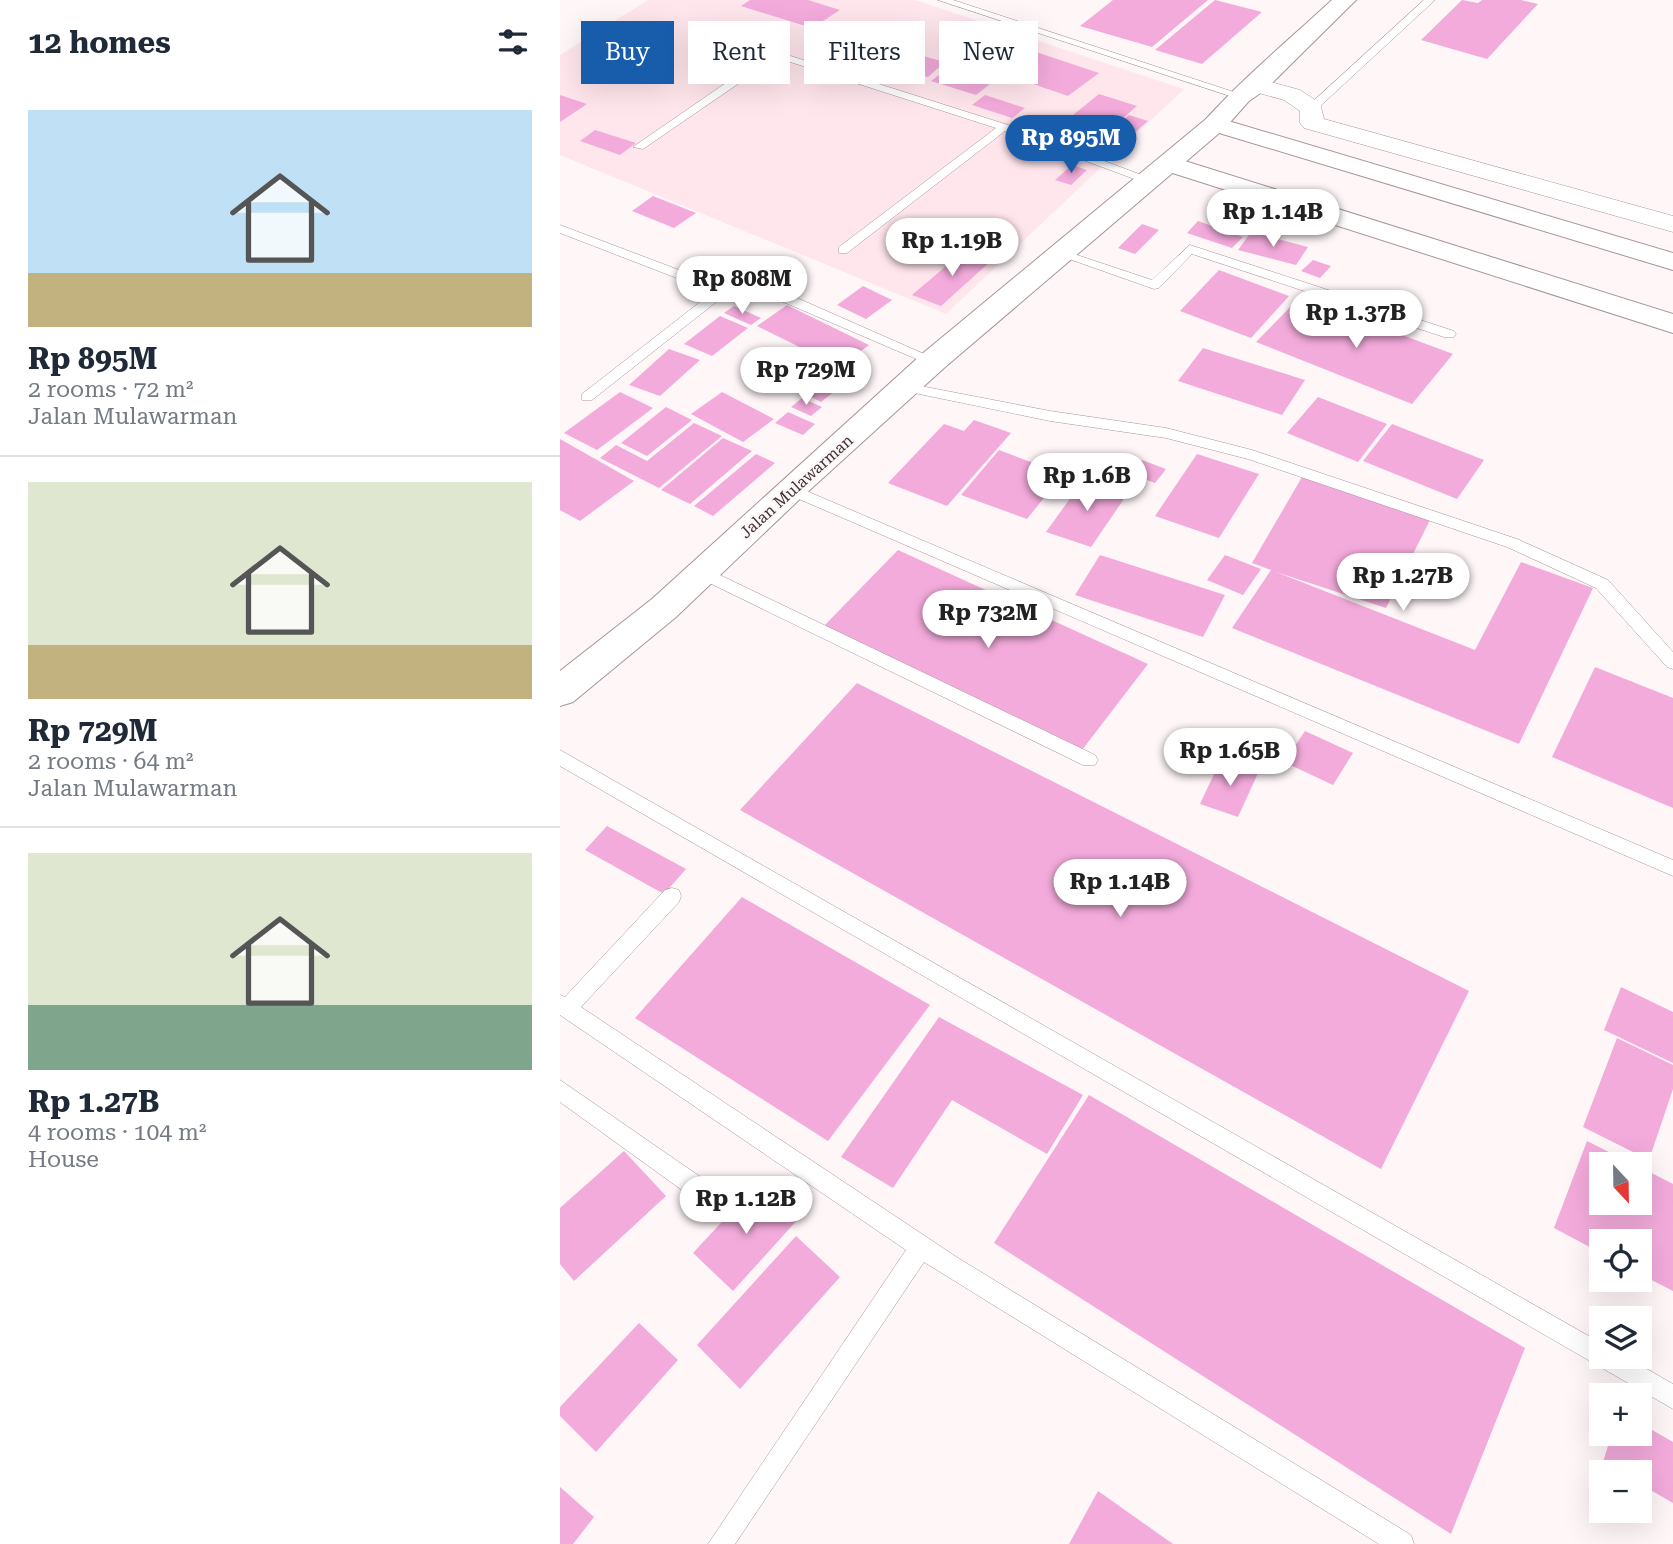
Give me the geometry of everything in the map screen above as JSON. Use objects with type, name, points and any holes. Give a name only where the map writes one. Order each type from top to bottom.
[{"type":"main road","name":"Jalan Mulawarman","points":[[560,692],[664,608],[790,489],[933,361],[1215,124],[1345,0]]},
{"type":"main road","points":[[1215,124],[1312,183],[1673,324]]},
{"type":"main road","points":[[1159,172],[1312,183],[1673,262]]},
{"type":"street","points":[[1248,90],[1292,95],[1312,108],[1312,123],[1673,224]]},
{"type":"lane","points":[[943,0],[1248,90]]},
{"type":"lane","points":[[1312,108],[1430,0]]},
{"type":"lane","points":[[639,147],[766,60],[780,56],[1004,127],[1159,172]]},
{"type":"lane","points":[[843,250],[1004,127]]},
{"type":"lane","points":[[560,229],[722,291],[783,298],[933,361]]},
{"type":"lane","points":[[1061,254],[1154,285],[1190,250],[1449,334]]},
{"type":"lane","points":[[587,397],[722,291]]},
{"type":"lane","points":[[905,387],[1050,416],[1166,433],[1252,455],[1512,543],[1602,584],[1673,663]]},
{"type":"lane","points":[[790,489],[1673,868]]},
{"type":"lane","points":[[701,572],[1089,760]]},
{"type":"lane","points":[[560,757],[1673,1397]]},
{"type":"lane","points":[[672,896],[563,1006],[922,1245],[1402,1544]]},
{"type":"lane","points":[[560,1090],[723,1206]]},
{"type":"lane","points":[[720,1544],[922,1245]]},
{"type":"shaded area","points":[[648,0],[915,0],[978,21],[939,21],[939,84],[1038,84],[1038,41],[1184,89],[946,314],[560,155],[560,55],[581,42],[581,84],[674,84],[674,21],[614,21]]},
{"type":"building","points":[[750,0],[808,0],[840,10],[823,21],[804,21],[804,26],[741,6]]},
{"type":"building","points":[[1113,0],[1208,0],[1152,47],[1080,26]]},
{"type":"building","points":[[1215,0],[1262,12],[1202,64],[1155,50]]},
{"type":"building","points":[[1462,0],[1478,3],[1482,0],[1521,0],[1538,4],[1487,59],[1421,40]]},
{"type":"building","points":[[1038,53],[1099,73],[1068,96],[1033,84],[1038,84]]},
{"type":"building","points":[[925,57],[939,60],[939,67],[928,77],[925,76]]},
{"type":"building","points":[[939,75],[939,83],[931,81]]},
{"type":"building","points":[[941,84],[990,84],[976,95]]},
{"type":"building","points":[[1099,94],[1137,106],[1112,128],[1073,115]]},
{"type":"building","points":[[560,95],[587,104],[560,122]]},
{"type":"building","points":[[985,95],[1025,108],[1012,118],[972,105]]},
{"type":"building","points":[[1129,115],[1148,121],[1134,133],[1115,127]]},
{"type":"building","points":[[595,130],[636,143],[620,155],[580,141]]},
{"type":"building","points":[[1072,165],[1087,170],[1071,185],[1055,180]]},
{"type":"building","points":[[653,196],[696,213],[674,228],[632,211]]},
{"type":"building","points":[[1198,221],[1243,237],[1232,248],[1187,233]]},
{"type":"building","points":[[1142,224],[1159,230],[1135,254],[1118,248]]},
{"type":"building","points":[[1251,232],[1308,247],[1296,265],[1238,250]]},
{"type":"building","points":[[965,250],[992,260],[941,306],[912,295]]},
{"type":"building","points":[[1313,260],[1331,266],[1320,278],[1301,271]]},
{"type":"building","points":[[1219,270],[1289,296],[1251,338],[1180,311]]},
{"type":"building","points":[[863,286],[892,300],[866,319],[837,305]]},
{"type":"building","points":[[1300,297],[1453,354],[1412,404],[1256,342]]},
{"type":"building","points":[[787,305],[869,345],[840,367],[757,326]]},
{"type":"building","points":[[734,306],[761,318],[751,325],[724,313]]},
{"type":"building","points":[[720,316],[748,328],[712,356],[684,344]]},
{"type":"building","points":[[1203,348],[1305,380],[1282,415],[1178,381]]},
{"type":"building","points":[[669,349],[700,360],[660,396],[629,385]]},
{"type":"building","points":[[798,352],[851,378],[821,402],[767,374]]},
{"type":"building","points":[[620,392],[653,408],[597,450],[564,433]]},
{"type":"building","points":[[722,392],[774,419],[743,442],[691,414]]},
{"type":"building","points":[[1318,397],[1387,424],[1358,462],[1287,433]]},
{"type":"building","points":[[802,398],[822,407],[811,416],[791,407]]},
{"type":"building","points":[[666,407],[692,420],[647,456],[621,443]]},
{"type":"building","points":[[788,412],[815,424],[803,435],[775,423]]},
{"type":"building","points":[[974,420],[1011,433],[947,506],[888,483],[944,424],[964,431]]},
{"type":"building","points":[[694,423],[722,436],[659,488],[600,458],[616,445],[647,461]]},
{"type":"building","points":[[1392,424],[1484,460],[1457,499],[1363,461]]},
{"type":"building","points":[[723,438],[752,451],[690,504],[661,490]]},
{"type":"building","points":[[560,439],[634,481],[580,521],[560,510]]},
{"type":"building","points":[[999,450],[1063,474],[1027,519],[961,495]]},
{"type":"building","points":[[756,454],[775,463],[713,516],[694,506]]},
{"type":"building","points":[[1197,454],[1259,474],[1219,538],[1155,516]]},
{"type":"building","points":[[1142,460],[1166,469],[1155,483],[1130,474]]},
{"type":"building","points":[[1302,477],[1431,518],[1386,608],[1276,572],[1475,650],[1521,562],[1593,588],[1519,744],[1232,628],[1271,570],[1252,563]]},
{"type":"building","points":[[1084,479],[1128,493],[1091,547],[1046,532]]},
{"type":"building","points":[[898,550],[1148,664],[1079,754],[822,628]]},
{"type":"building","points":[[1100,555],[1225,595],[1203,637],[1075,595]]},
{"type":"building","points":[[1225,555],[1261,569],[1243,595],[1207,580]]},
{"type":"building","points":[[1595,667],[1673,698],[1673,808],[1552,757]]},
{"type":"building","points":[[857,683],[1469,991],[1381,1169],[740,810]]},
{"type":"building","points":[[1305,731],[1353,753],[1333,785],[1284,762]]},
{"type":"building","points":[[1221,759],[1259,771],[1238,817],[1200,804]]},
{"type":"building","points":[[607,826],[686,869],[664,894],[585,850]]},
{"type":"building","points":[[742,897],[930,1005],[828,1141],[635,1018]]},
{"type":"building","points":[[1621,987],[1673,1012],[1673,1063],[1604,1030]]},
{"type":"building","points":[[939,1017],[1083,1095],[1047,1154],[952,1100],[893,1188],[841,1157]]},
{"type":"building","points":[[1617,1038],[1673,1065],[1673,1089],[1652,1152],[1633,1152],[1583,1127]]},
{"type":"building","points":[[1089,1095],[1525,1348],[1451,1534],[994,1243]]},
{"type":"building","points":[[1587,1141],[1609,1152],[1589,1152],[1589,1215],[1652,1215],[1652,1173],[1673,1184],[1673,1291],[1652,1280],[1652,1229],[1589,1229],[1589,1247],[1554,1228]]},
{"type":"building","points":[[624,1151],[666,1196],[574,1281],[560,1264],[560,1208]]},
{"type":"building","points":[[758,1183],[799,1218],[733,1291],[693,1253]]},
{"type":"building","points":[[796,1236],[840,1277],[740,1389],[697,1345]]},
{"type":"building","points":[[639,1323],[678,1360],[596,1452],[560,1416],[560,1407]]},
{"type":"building","points":[[1652,1430],[1673,1442],[1673,1503],[1652,1491],[1652,1460],[1604,1460],[1608,1446],[1652,1446]]},
{"type":"building","points":[[560,1487],[594,1517],[573,1544],[560,1544]]},
{"type":"building","points":[[1098,1491],[1173,1544],[1069,1544]]}]
